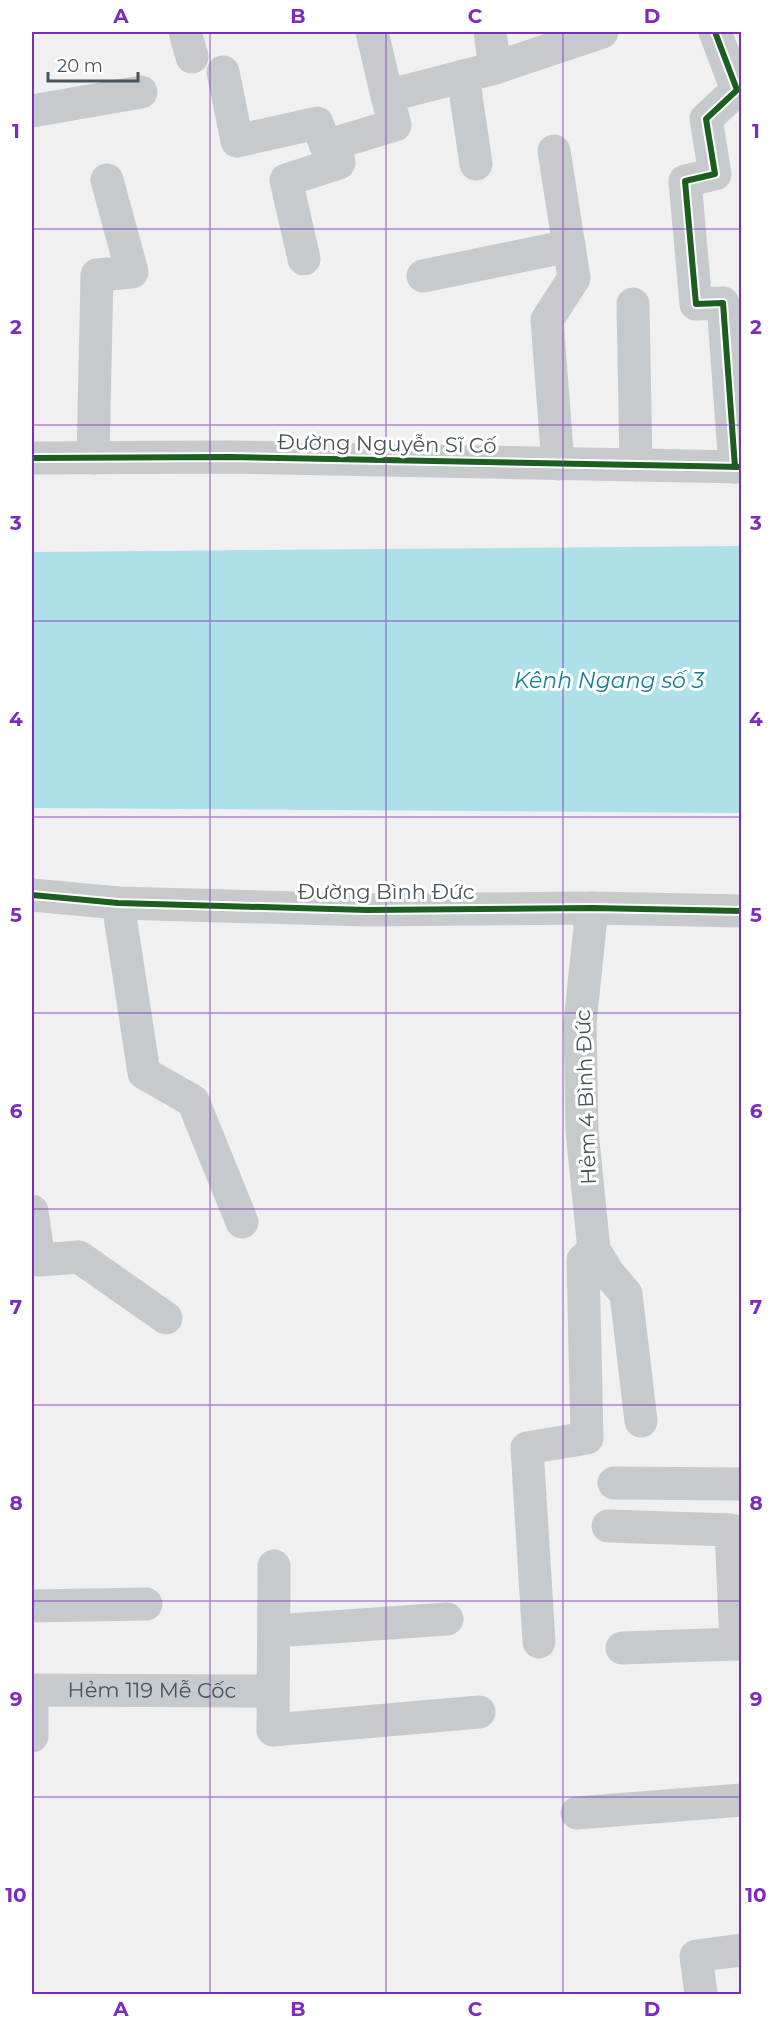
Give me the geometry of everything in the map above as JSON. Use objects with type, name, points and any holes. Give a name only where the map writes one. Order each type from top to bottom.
[{"type":"street","points":[[223,72],[237,141],[317,123],[326,146],[395,125],[372,32]]},
{"type":"street","points":[[490,32],[495,68]]},
{"type":"street","points":[[387,96],[495,68],[602,32]]},
{"type":"street","points":[[715,32],[737,90],[706,119],[716,174],[685,181],[696,304],[732,302],[738,467]]},
{"type":"street","points":[[463,76],[476,164]]},
{"type":"street","points":[[32,111],[141,92]]},
{"type":"street","points":[[304,259],[286,180],[339,163],[335,143]]},
{"type":"street","points":[[554,151],[574,278],[547,320],[558,464]]},
{"type":"street","points":[[93,458],[96,275],[132,272],[107,180]]},
{"type":"street","points":[[423,276],[569,246]]},
{"type":"street","points":[[633,304],[636,465]]},
{"type":"street","name":"Đường Nguyễn Sĩ Cố","points":[[32,458],[219,457],[738,467]]},
{"type":"street","name":"Đường Bình Đức","points":[[32,895],[118,903],[368,910],[592,908],[741,911]]},
{"type":"street","points":[[118,903],[144,1073],[193,1101],[242,1222]]},
{"type":"street","name":"Hẻm 4 Bình Đức","points":[[592,908],[580,1023],[582,1131],[594,1250],[609,1274],[626,1294],[641,1422]]},
{"type":"street","points":[[32,1210],[39,1260],[79,1257],[166,1318]]},
{"type":"street","points":[[539,1642],[527,1448],[587,1438],[582,1260],[594,1250]]},
{"type":"street","points":[[614,1483],[741,1484]]},
{"type":"street","points":[[608,1526],[731,1530],[739,1644],[622,1648]]},
{"type":"street","points":[[274,1566],[273,1730],[479,1712]]},
{"type":"street","points":[[32,1606],[146,1604]]},
{"type":"street","points":[[274,1631],[447,1619]]},
{"type":"street","points":[[32,1690],[32,1736]]},
{"type":"street","name":"Hẻm 119 Mễ Cốc","points":[[32,1690],[273,1691]]},
{"type":"street","points":[[577,1813],[741,1800]]},
{"type":"street","points":[[701,1995],[696,1956],[741,1950]]},
{"type":"water","name":"Kênh Ngang số 3","points":[[741,546],[741,813],[32,808],[32,552]]},
{"type":"cycle path","points":[[715,32],[737,90],[706,119],[715,174],[685,181],[696,304],[723,303],[735,467]]},
{"type":"cycle path","points":[[32,458],[229,457],[742,467]]},
{"type":"cycle path","points":[[32,895],[118,903],[367,910],[592,908],[742,911]]}]
